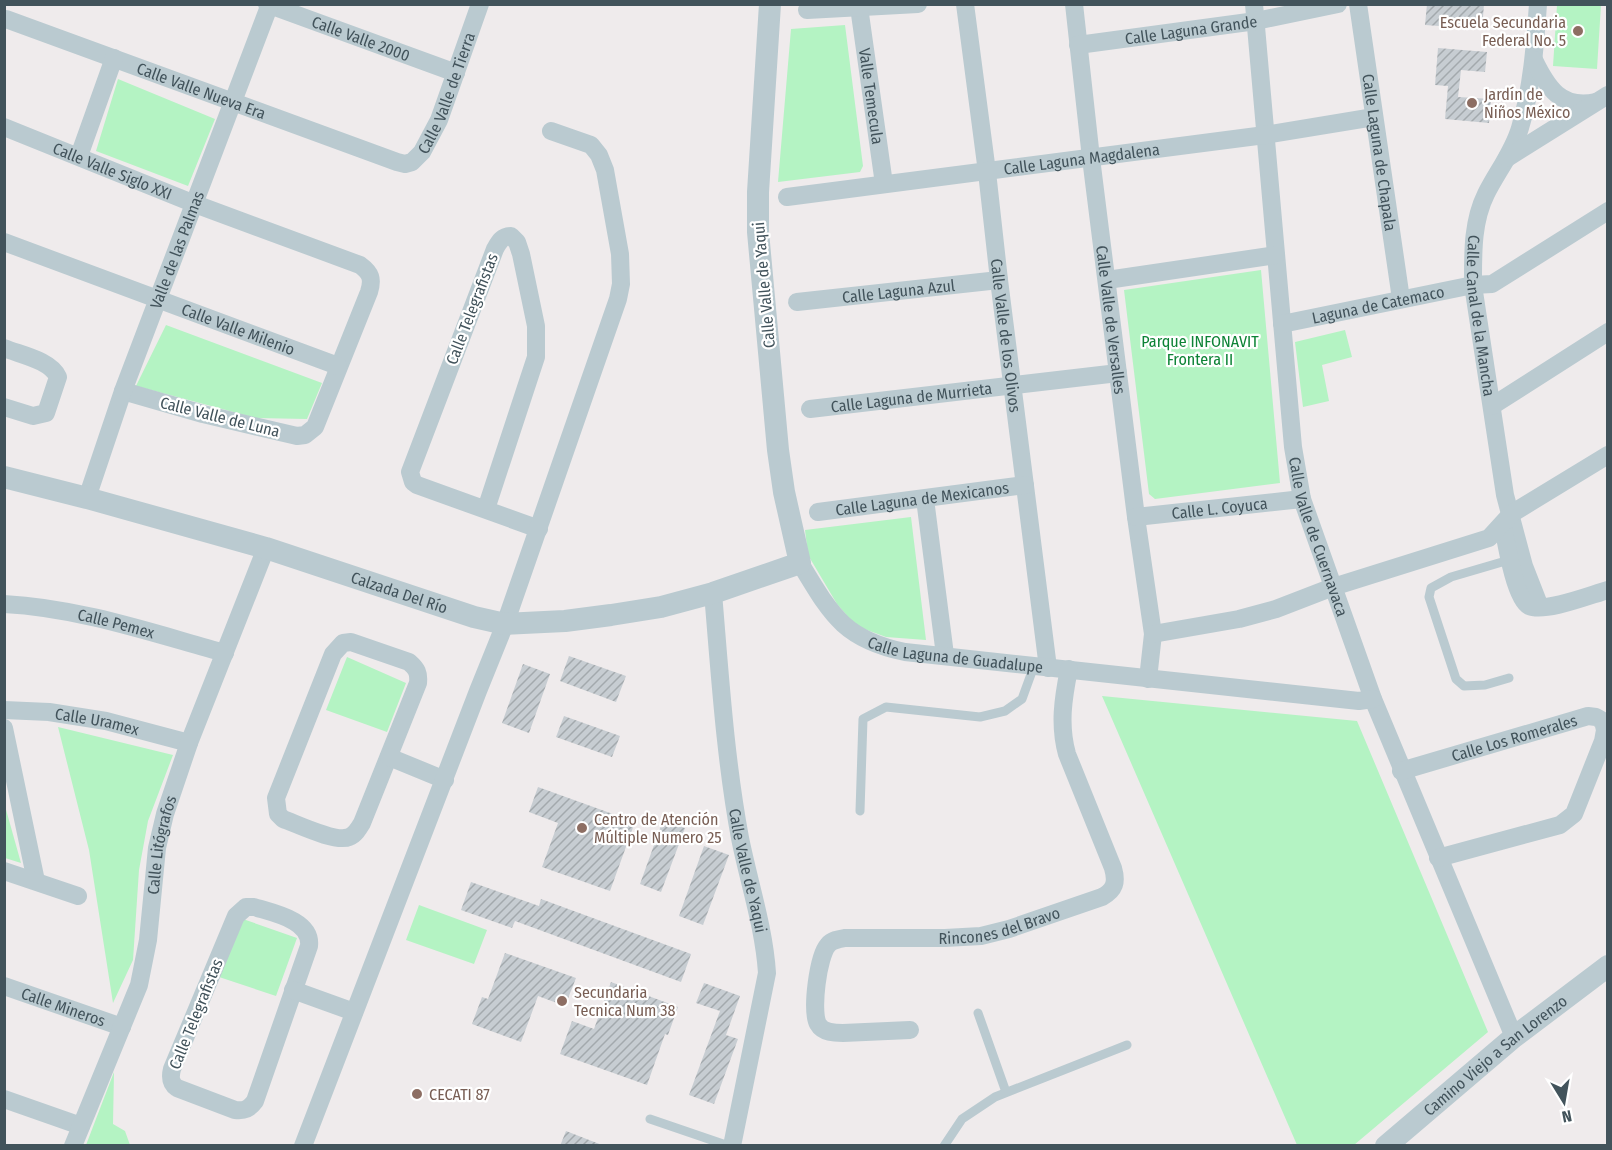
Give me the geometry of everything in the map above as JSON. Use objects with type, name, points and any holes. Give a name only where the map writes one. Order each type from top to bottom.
[{"type":"street","name":"Calle Valle de Tierra","points":[[397,162],[405,164],[411,162],[422,152],[439,120],[480,4]]},
{"type":"street","name":"Calle Valle de Yaqui","points":[[770,4],[758,192],[759,232],[778,450],[784,492],[800,563]]},
{"type":"street","points":[[807,10],[918,4]]},
{"type":"street","name":"Calle Valle de los Olivos","points":[[965,4],[1025,485],[1041,667]]},
{"type":"street","name":"Calle Valle de Versalles","points":[[1074,4],[1136,517],[1153,634]]},
{"type":"street","name":"Calle Laguna Grande","points":[[1078,45],[1255,13],[1338,4]]},
{"type":"street","name":"Calle Laguna de Chapala","points":[[1358,4],[1401,299]]},
{"type":"street","name":"Calle Canal de la Mancha","points":[[1538,4],[1534,60],[1520,128],[1507,158],[1485,196],[1477,226],[1473,256],[1473,285],[1507,519],[1523,601],[1531,607],[1540,607],[1608,590]]},
{"type":"street","name":"Calle Valle 2000","points":[[269,5],[456,73]]},
{"type":"street","name":"Valle de las Palmas","points":[[87,498],[123,391],[269,5]]},
{"type":"street","name":"Valle Temecula","points":[[859,7],[884,184]]},
{"type":"street","name":"Calle Valle de Cuernavaca","points":[[1255,13],[1293,447],[1302,499],[1401,771],[1514,1037]]},
{"type":"street","name":"Calle Valle Nueva Era","points":[[7,15],[114,58],[397,162]]},
{"type":"street","points":[[79,156],[114,58]]},
{"type":"street","points":[[1534,60],[1544,81],[1562,97],[1579,104],[1602,98]]},
{"type":"street","points":[[1507,158],[1602,98]]},
{"type":"street","name":"Calle Laguna Magdalena","points":[[787,197],[1265,135],[1374,117]]},
{"type":"street","name":"Calle Valle Siglo XXI","points":[[4,127],[195,204],[360,265],[369,273],[371,279],[369,292],[338,366]]},
{"type":"street","points":[[303,1146],[505,624],[618,299],[621,277],[620,254],[605,170],[600,155],[591,145],[551,131]]},
{"type":"street","name":"Laguna de Catemaco","points":[[1282,324],[1473,285],[1492,284],[1608,211]]},
{"type":"street","name":"Calle Telegrafistas","points":[[486,509],[532,372],[537,349],[536,326],[521,254],[517,242],[511,236],[506,236],[499,241],[495,249],[410,472],[413,482],[417,485],[539,529]]},
{"type":"street","name":"Calle Valle Milenio","points":[[4,242],[338,366]]},
{"type":"street","points":[[1107,280],[1275,255]]},
{"type":"street","name":"Calle Laguna Azul","points":[[797,302],[999,280]]},
{"type":"street","points":[[1492,406],[1608,332]]},
{"type":"street","points":[[4,348],[46,365],[58,377],[46,413],[33,416],[4,407]]},
{"type":"street","name":"Calle Valle de Luna","points":[[123,391],[203,414],[297,436],[305,435],[315,427],[338,366]]},
{"type":"street","name":"Calle Laguna de Murrieta","points":[[810,409],[1118,373]]},
{"type":"street","points":[[1148,679],[1153,634],[1239,619],[1276,609],[1333,587],[1489,538],[1507,519],[1608,455]]},
{"type":"street","name":"Calzada Del Río","points":[[4,477],[266,548],[463,614],[505,624],[565,621],[661,607],[800,563]]},
{"type":"street","name":"Calle Laguna de Mexicanos","points":[[818,512],[1025,485]]},
{"type":"street","points":[[925,499],[945,656]]},
{"type":"street","name":"Calle L. Coyuca","points":[[1136,517],[1302,499]]},
{"type":"street","name":"Calle Litógrafos","points":[[73,1146],[139,985],[145,963],[157,848],[165,814],[189,743],[266,548]]},
{"type":"street","name":"Calle Laguna de Guadalupe","points":[[800,563],[833,614],[846,628],[860,638],[881,647],[1148,679],[1359,701],[1373,699]]},
{"type":"street","name":"Calle Valle de Yaqui","points":[[713,592],[721,699],[732,786],[740,839],[765,945],[767,973],[731,1146]]},
{"type":"street","name":"Calle Pemex","points":[[4,604],[74,611],[225,653]]},
{"type":"street","points":[[351,642],[409,662],[416,667],[419,674],[418,684],[389,757],[362,823],[356,833],[348,838],[338,839],[283,819],[278,814],[276,798],[333,654],[343,643],[351,642]]},
{"type":"street","name":"Rincones del Bravo","points":[[910,1030],[843,1034],[832,1033],[818,1024],[816,992],[820,963],[828,944],[836,939],[845,938],[981,936],[1009,929],[1102,897],[1111,892],[1115,885],[1116,877],[1113,868],[1062,737],[1061,711],[1069,669]]},
{"type":"street","name":"Calle Uramex","points":[[4,710],[49,712],[106,721],[189,743]]},
{"type":"street","name":"Calle Los Romerales","points":[[1401,771],[1588,716],[1603,721],[1605,730],[1603,741],[1574,814],[1560,825],[1438,858]]},
{"type":"street","points":[[4,728],[36,881]]},
{"type":"street","points":[[389,757],[445,780]]},
{"type":"street","points":[[4,871],[78,896]]},
{"type":"street","name":"Calle Telegrafistas","points":[[246,907],[277,914],[307,931],[310,938],[309,946],[293,990],[255,1101],[250,1107],[235,1110],[187,1093],[172,1085],[172,1069],[205,989],[236,916],[246,907]]},
{"type":"street","name":"Camino Viejo a San Lorenzo","points":[[1386,1146],[1514,1037],[1608,966]]},
{"type":"street","name":"Calle Mineros","points":[[4,986],[122,1027]]},
{"type":"street","points":[[293,990],[354,1012]]},
{"type":"street","points":[[4,1099],[81,1126]]},
{"type":"lane","points":[[1509,678],[1485,685],[1464,686],[1456,679],[1429,597],[1431,588],[1451,577],[1515,565]]},
{"type":"lane","points":[[860,811],[862,719],[886,707],[980,717],[1005,711],[1022,699],[1041,667]]},
{"type":"lane","points":[[978,1013],[1005,1092]]},
{"type":"lane","points":[[944,1146],[962,1119],[1005,1092],[1127,1045]]},
{"type":"lane","points":[[650,1119],[731,1146]]},
{"type":"green space","name":"Escuela Secundaria Federal No. 5","points":[[1557,5],[1601,5],[1597,69],[1553,66]]},
{"type":"green space","points":[[845,25],[863,166],[860,172],[778,182],[791,29]]},
{"type":"green space","points":[[118,79],[215,119],[188,186],[96,151]]},
{"type":"green space","name":"Parque INFONAVIT Frontera II","points":[[1261,270],[1280,483],[1155,499],[1149,494],[1124,290]]},
{"type":"green space","points":[[166,325],[322,383],[307,419],[256,418],[136,386]]},
{"type":"green space","points":[[1345,330],[1352,357],[1322,365],[1329,401],[1303,407],[1295,342]]},
{"type":"green space","points":[[911,517],[926,640],[886,637],[856,626],[837,604],[808,555],[805,530]]},
{"type":"green space","points":[[347,657],[406,683],[387,732],[326,710]]},
{"type":"green space","points":[[1102,696],[1357,721],[1488,1032],[1354,1145],[1297,1145]]},
{"type":"green space","points":[[58,727],[173,755],[148,821],[139,870],[133,960],[113,1003],[89,850]]},
{"type":"green space","points":[[5,806],[21,863],[5,858]]},
{"type":"green space","points":[[419,905],[487,930],[474,964],[406,940]]},
{"type":"green space","points":[[240,918],[297,938],[276,996],[219,977]]},
{"type":"green space","points":[[114,1072],[113,1124],[125,1131],[130,1145],[86,1145]]},
{"type":"building","points":[[1427,4],[1484,4],[1482,29],[1425,25]]},
{"type":"building","points":[[1438,48],[1487,52],[1485,72],[1461,70],[1458,97],[1491,99],[1489,123],[1445,119],[1448,86],[1435,85]]},
{"type":"building","points":[[569,656],[626,676],[616,702],[560,681]]},
{"type":"building","points":[[523,664],[550,674],[529,733],[502,723]]},
{"type":"building","points":[[564,716],[620,736],[612,757],[556,737]]},
{"type":"building","points":[[538,787],[635,822],[610,891],[542,867],[558,823],[529,812]]},
{"type":"building","points":[[663,820],[685,828],[661,892],[640,884]]},
{"type":"building","points":[[704,846],[729,855],[703,925],[679,916]]},
{"type":"building","points":[[471,882],[539,906],[541,899],[691,954],[681,982],[515,921],[512,928],[461,910]]},
{"type":"building","points":[[505,953],[576,978],[565,1006],[538,996],[521,1042],[472,1024],[482,997],[488,999]]},
{"type":"building","points":[[611,982],[678,1007],[668,1035],[665,1034],[647,1085],[560,1054],[572,1021],[594,1029]]},
{"type":"building","points":[[704,983],[740,996],[726,1035],[738,1039],[714,1104],[689,1095],[720,1011],[696,1003]]},
{"type":"building","points":[[566,1131],[602,1145],[602,1146],[560,1146]]},
{"type":"place","name":"Escuela Secundaria Federal No. 5","points":[[1578,31]]},
{"type":"place","name":"Jardín de Niños México","points":[[1472,103]]},
{"type":"place","name":"Centro de Atención Múltiple Numero 25","points":[[582,828]]},
{"type":"place","name":"Secundaria Tecnica Num 38","points":[[562,1001]]},
{"type":"place","name":"CECATI 87","points":[[417,1094]]}]
